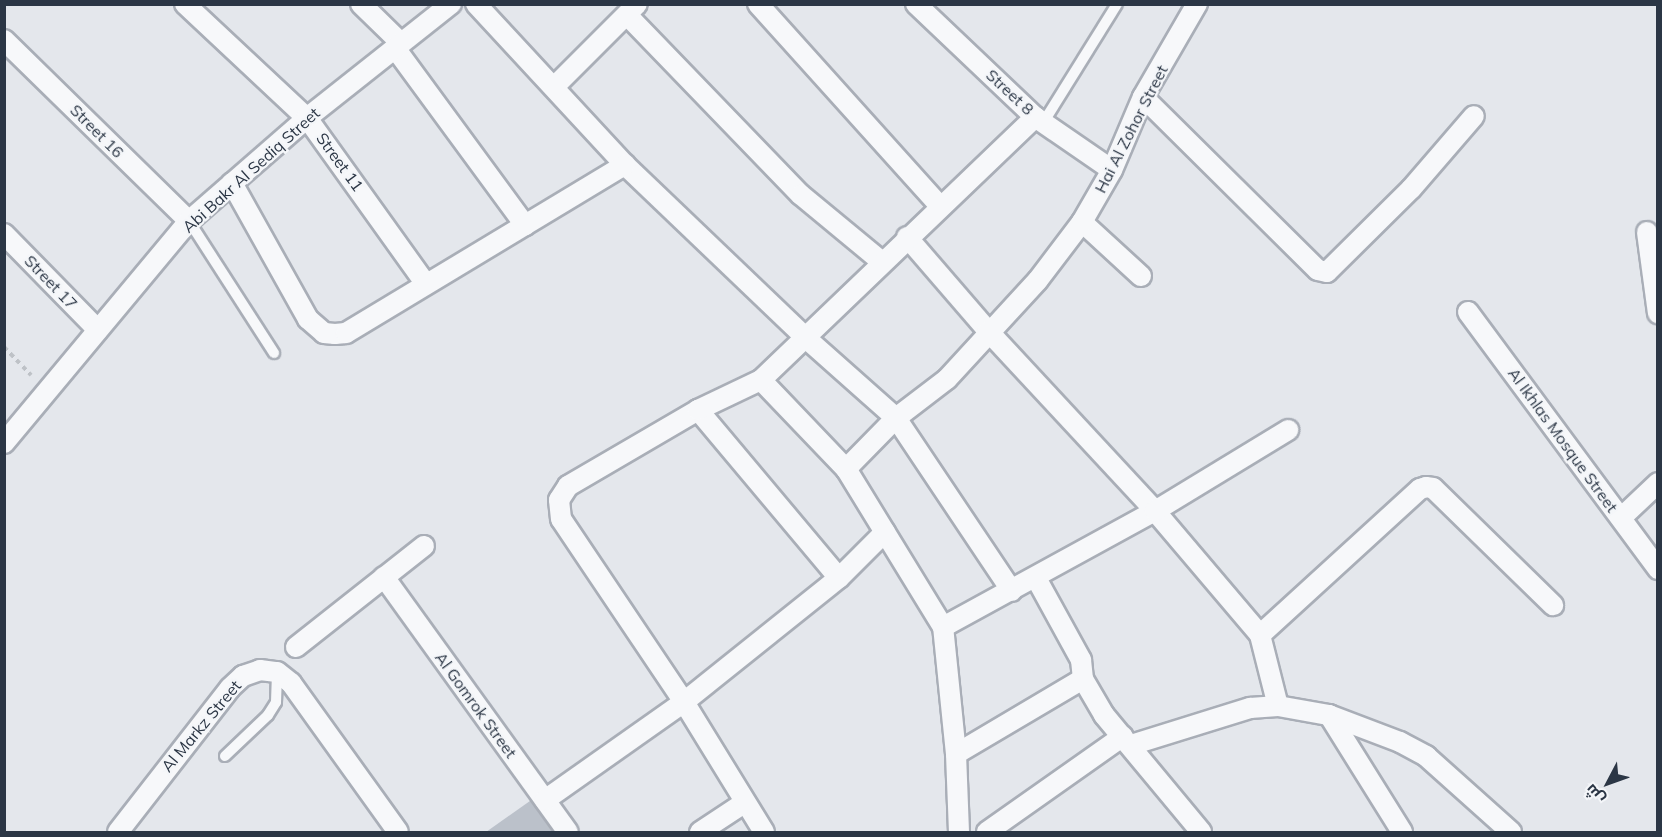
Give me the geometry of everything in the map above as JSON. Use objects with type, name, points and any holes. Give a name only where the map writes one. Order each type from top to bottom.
[{"type":"street","name":"Street 11","points":[[185,4],[307,118],[426,284]]},
{"type":"street","points":[[361,4],[398,45],[525,225]]},
{"type":"street","name":"Abi Bakr Al Sediq Street","points":[[4,443],[189,221],[307,118],[452,4]]},
{"type":"street","points":[[476,4],[625,165],[807,339],[896,418],[1011,591]]},
{"type":"street","points":[[758,4],[939,205]]},
{"type":"street","name":"Street 8","points":[[916,4],[1039,120],[1112,170]]},
{"type":"street","name":"Hai Al Zohor Street","points":[[846,469],[896,418],[947,379],[988,331],[1038,280],[1082,222],[1112,170],[1143,97],[1197,4]]},
{"type":"street","points":[[554,87],[632,10],[801,195],[882,262]]},
{"type":"street","name":"Street 16","points":[[4,40],[189,221]]},
{"type":"street","points":[[1143,97],[1318,270],[1327,272],[1411,189],[1474,116]]},
{"type":"street","points":[[764,832],[744,803],[684,702],[561,519],[559,500],[568,486],[698,410],[760,380],[807,339],[939,205],[1039,120]]},
{"type":"street","points":[[232,183],[308,320],[324,333],[346,333],[625,165]]},
{"type":"street","points":[[1082,222],[1141,276]]},
{"type":"street","points":[[1647,232],[1658,313]]},
{"type":"street","name":"Street 17","points":[[4,234],[98,330]]},
{"type":"street","points":[[908,237],[988,331],[1155,511],[1260,635],[1278,706]]},
{"type":"street","name":"Al Ikhlas Mosque Street","points":[[1468,312],[1658,569]]},
{"type":"street","points":[[760,380],[846,469],[943,627],[957,754],[959,832]]},
{"type":"street","points":[[698,410],[839,578]]},
{"type":"street","points":[[943,627],[1155,511],[1288,430]]},
{"type":"street","points":[[1621,518],[1658,483]]},
{"type":"street","points":[[1260,635],[1420,489],[1426,487],[1433,488],[1553,605]]},
{"type":"street","points":[[545,800],[684,702],[839,578],[885,532]]},
{"type":"street","points":[[296,647],[424,546]]},
{"type":"street","name":"Al Gomrok Street","points":[[384,577],[568,832]]},
{"type":"street","points":[[1035,578],[1081,660],[1083,679],[1104,715],[1127,740],[1183,815],[1201,832]]},
{"type":"street","name":"Al Markz Street","points":[[118,832],[230,688],[243,676],[260,670],[277,672]]},
{"type":"street","points":[[277,672],[302,696],[398,832]]},
{"type":"street","points":[[957,754],[1083,679]]},
{"type":"street","points":[[987,832],[1127,740],[1221,715],[1278,706],[1329,716],[1400,742],[1426,756],[1511,832]]},
{"type":"street","points":[[1329,716],[1402,832]]},
{"type":"street","points":[[700,832],[744,803]]},
{"type":"lane","points":[[1039,120],[1117,4]]},
{"type":"lane","points":[[189,221],[274,353]]},
{"type":"lane","points":[[225,756],[268,716],[276,702],[277,672]]},
{"type":"path","points":[[4,347],[46,392]]},
{"type":"building","points":[[537,796],[564,832],[486,832]]}]
